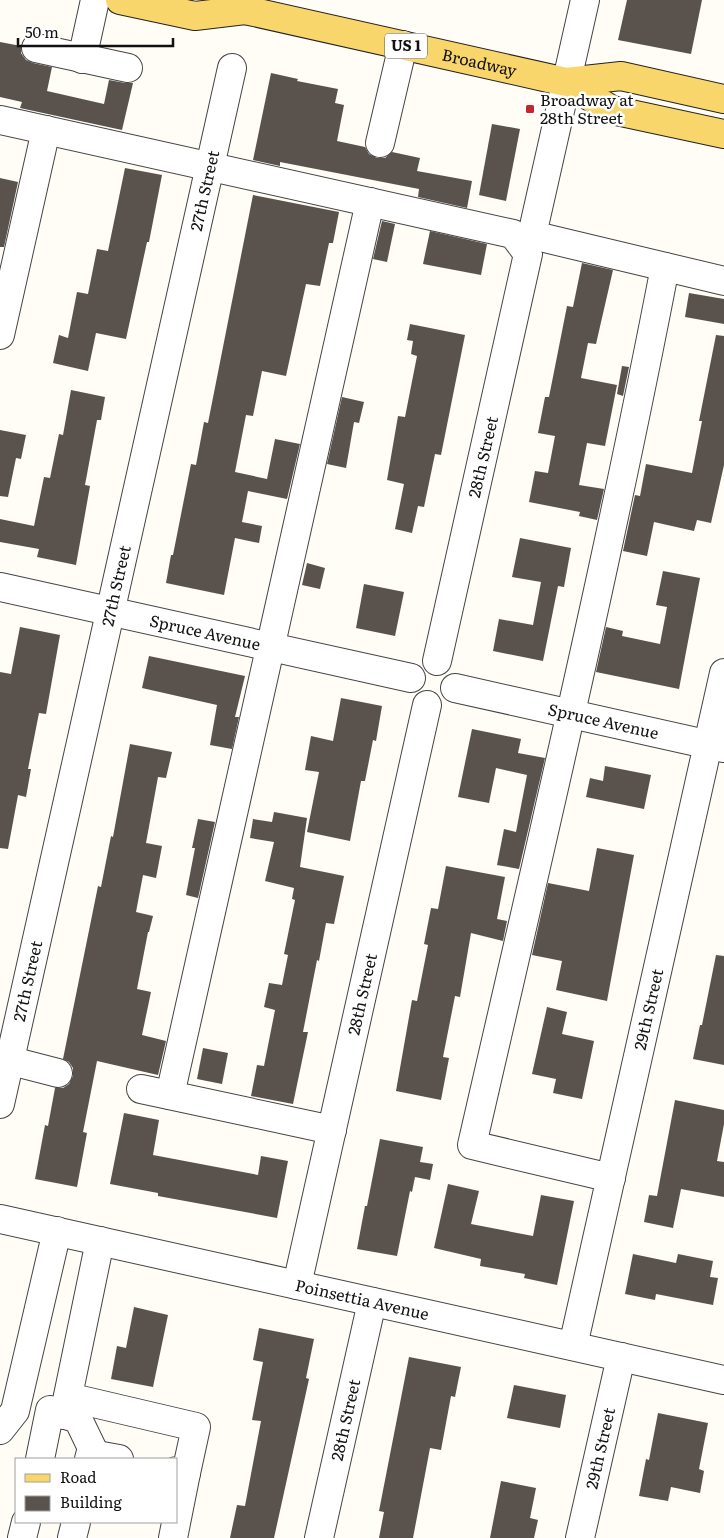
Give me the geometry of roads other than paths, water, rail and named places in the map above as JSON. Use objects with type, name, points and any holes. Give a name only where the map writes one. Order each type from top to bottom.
[{"type":"main road","name":"Broadway","points":[[120,0],[195,16],[240,3],[403,45],[566,82],[612,110],[724,134]]},
{"type":"main road","name":"Broadway","points":[[566,82],[621,76],[724,99]]},
{"type":"street","points":[[82,58],[94,0]]},
{"type":"street","name":"28th Street","points":[[437,661],[585,0]]},
{"type":"street","points":[[380,143],[403,45]]},
{"type":"street","points":[[36,48],[128,68]]},
{"type":"street","name":"27th Street","points":[[0,1104],[5,1059],[111,611],[232,68]]},
{"type":"street","points":[[0,120],[513,234],[530,245],[666,267],[724,281]]},
{"type":"street","points":[[0,335],[46,130]]},
{"type":"street","points":[[170,1095],[370,202]]},
{"type":"street","points":[[610,1178],[472,1145],[571,714],[640,400],[666,267]]},
{"type":"street","name":"Spruce Avenue","points":[[0,587],[410,678]]},
{"type":"street","points":[[430,660],[437,661],[450,668],[455,688],[452,695],[442,704],[427,705],[415,698],[410,678],[417,666],[430,660]]},
{"type":"street","name":"29th Street","points":[[573,1346],[610,1178],[716,746],[724,673]]},
{"type":"street","name":"Spruce Avenue","points":[[455,688],[716,746]]},
{"type":"street","name":"28th Street","points":[[298,1285],[427,705]]},
{"type":"street","points":[[5,1059],[58,1073]]},
{"type":"street","points":[[141,1090],[332,1130]]},
{"type":"street","name":"Poinsettia Avenue","points":[[0,1219],[724,1380]]},
{"type":"street","points":[[0,1430],[14,1411],[57,1231]]},
{"type":"street","points":[[66,1406],[100,1241]]},
{"type":"street","name":"28th Street","points":[[319,1538],[372,1302]]},
{"type":"street","name":"29th Street","points":[[580,1538],[621,1357]]},
{"type":"street","points":[[66,1406],[78,1419],[92,1448],[90,1456],[109,1458]]},
{"type":"street","points":[[40,1458],[50,1410],[66,1406],[196,1427],[181,1472],[178,1497]]},
{"type":"street","points":[[22,1538],[26,1523]]},
{"type":"street","points":[[72,1538],[76,1523]]},
{"type":"street","points":[[173,1538],[175,1523]]},
{"type":"place","name":"Broadway at 28th Street","points":[[530,109]]}]
